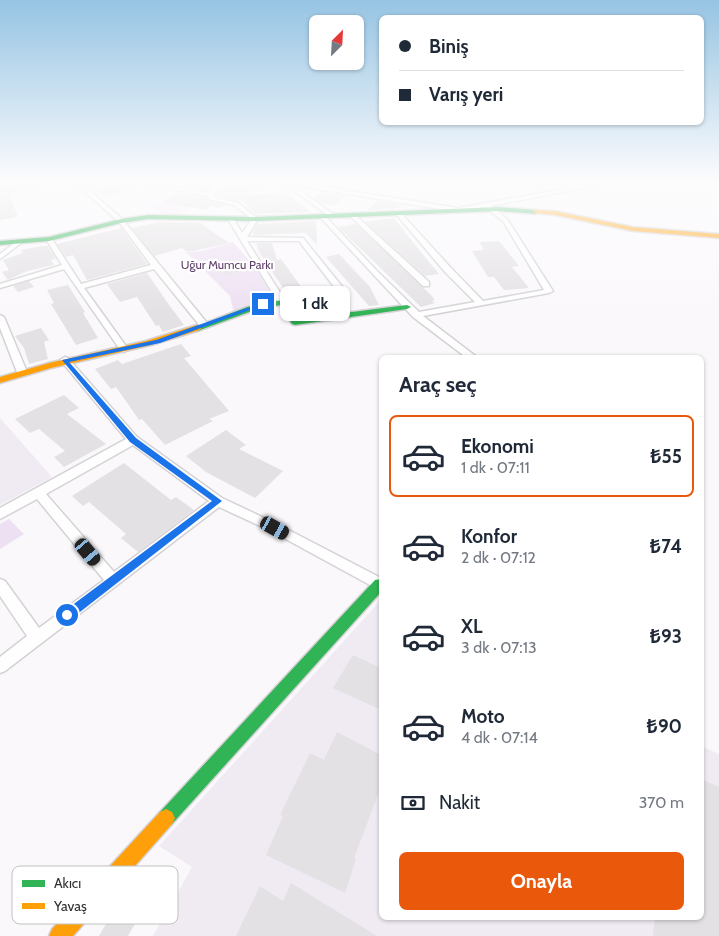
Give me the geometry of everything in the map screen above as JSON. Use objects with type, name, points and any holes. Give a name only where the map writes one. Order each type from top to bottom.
[{"type":"street","points":[[0,243],[49,239],[98,227]]},
{"type":"street","points":[[125,227],[204,325]]},
{"type":"street","points":[[235,227],[295,322],[407,307]]},
{"type":"street","points":[[242,239],[250,227]]},
{"type":"street","points":[[336,227],[407,307],[445,340],[469,355]]},
{"type":"street","points":[[365,227],[426,284]]},
{"type":"street","points":[[410,227],[448,270],[480,302]]},
{"type":"street","points":[[416,315],[549,289],[509,227]]},
{"type":"street","points":[[620,227],[719,236]]},
{"type":"street","points":[[0,380],[65,360],[158,342],[263,304],[340,289],[301,238],[242,239]]},
{"type":"street","points":[[49,239],[79,287],[124,349]]},
{"type":"street","points":[[0,257],[18,243]]},
{"type":"street","points":[[0,286],[66,266]]},
{"type":"street","points":[[79,287],[156,266]]},
{"type":"street","points":[[0,317],[22,372]]},
{"type":"street","points":[[65,360],[133,440],[218,501],[275,528],[379,584]]},
{"type":"street","points":[[0,514],[133,440]]},
{"type":"street","points":[[39,493],[113,581]]},
{"type":"street","points":[[0,666],[218,501]]},
{"type":"street","points":[[0,585],[37,638]]},
{"type":"street","points":[[123,866],[379,587]]},
{"type":"street","points":[[59,936],[70,924]]},
{"type":"shaded area","points":[[0,418],[52,477],[0,505]]},
{"type":"shaded area","points":[[379,602],[379,920],[704,920],[704,747],[719,754],[719,936],[153,936],[160,924],[178,924],[178,892],[192,867],[159,846]]},
{"type":"green space","name":"Uğur Mumcu Parkı","points":[[233,242],[254,266],[274,299],[234,313],[230,296],[186,252],[202,251]]},
{"type":"green space","points":[[9,519],[24,534],[0,549],[0,524]]},
{"type":"building","points":[[205,227],[229,243],[194,251],[186,251],[182,248],[154,256],[132,228]]},
{"type":"building","points":[[256,227],[316,227],[317,245],[306,233],[252,235]]},
{"type":"building","points":[[338,227],[359,227],[431,295],[435,300],[432,301],[435,303],[421,307]]},
{"type":"building","points":[[370,227],[401,227],[439,274],[425,276]]},
{"type":"building","points":[[121,228],[147,264],[87,280],[73,255],[66,257],[57,244]]},
{"type":"building","points":[[499,241],[519,266],[512,267],[529,288],[504,290],[494,277],[488,277],[472,251],[484,250],[479,242]]},
{"type":"building","points":[[256,243],[272,243],[277,260],[281,259],[304,291],[287,294],[259,252]]},
{"type":"building","points":[[48,246],[56,259],[51,260],[54,265],[27,271],[8,280],[2,272],[9,270],[3,260],[23,253],[21,250]]},
{"type":"building","points":[[339,254],[370,287],[379,305],[369,306],[326,257]]},
{"type":"building","points":[[224,261],[251,266],[229,275],[212,270]]},
{"type":"building","points":[[147,273],[184,325],[163,332],[159,325],[156,326],[137,297],[120,302],[107,284]]},
{"type":"building","points":[[29,281],[34,287],[18,292],[13,286]]},
{"type":"building","points":[[68,285],[98,338],[76,345],[51,304],[54,303],[47,290]]},
{"type":"building","points":[[310,299],[320,312],[298,315],[291,303]]},
{"type":"building","points":[[41,328],[49,340],[44,342],[48,359],[29,364],[24,348],[15,336]]},
{"type":"building","points":[[181,344],[191,356],[184,358],[229,411],[209,419],[213,421],[165,445],[142,419],[139,420],[116,387],[111,389],[95,369],[118,360],[122,364]]},
{"type":"building","points":[[64,395],[79,408],[67,414],[106,444],[64,467],[54,457],[65,451],[39,429],[30,433],[15,419]]},
{"type":"building","points":[[226,430],[246,445],[239,449],[283,471],[255,498],[206,472],[186,456]]},
{"type":"building","points":[[124,463],[171,500],[176,497],[194,510],[138,552],[121,538],[126,534],[89,502],[83,506],[72,496]]},
{"type":"building","points":[[353,655],[379,667],[379,709],[333,688]]},
{"type":"building","points":[[337,732],[379,754],[379,792],[354,858],[356,859],[345,893],[266,855],[283,816],[280,815],[310,753],[324,760]]},
{"type":"building","points":[[704,780],[719,787],[719,936],[653,936],[655,920],[704,920]]},
{"type":"building","points":[[291,883],[377,936],[236,936],[260,886],[283,901]]},
{"type":"building","points":[[106,924],[135,924],[128,936],[99,936]]},
{"type":"traffic: fast","points":[[0,243],[49,239],[98,227]]},
{"type":"traffic: fast","points":[[197,328],[250,309],[282,302],[295,322],[407,307]]},
{"type":"traffic: fast","points":[[166,818],[379,585]]},
{"type":"traffic: slow","points":[[622,227],[719,236]]},
{"type":"traffic: slow","points":[[0,380],[25,372],[148,343],[197,328]]},
{"type":"traffic: slow","points":[[122,866],[166,818]]},
{"type":"traffic: slow","points":[[59,936],[70,924]]},
{"type":"route","points":[[67,615],[218,501],[133,440],[65,360],[158,342],[263,304]]}]
